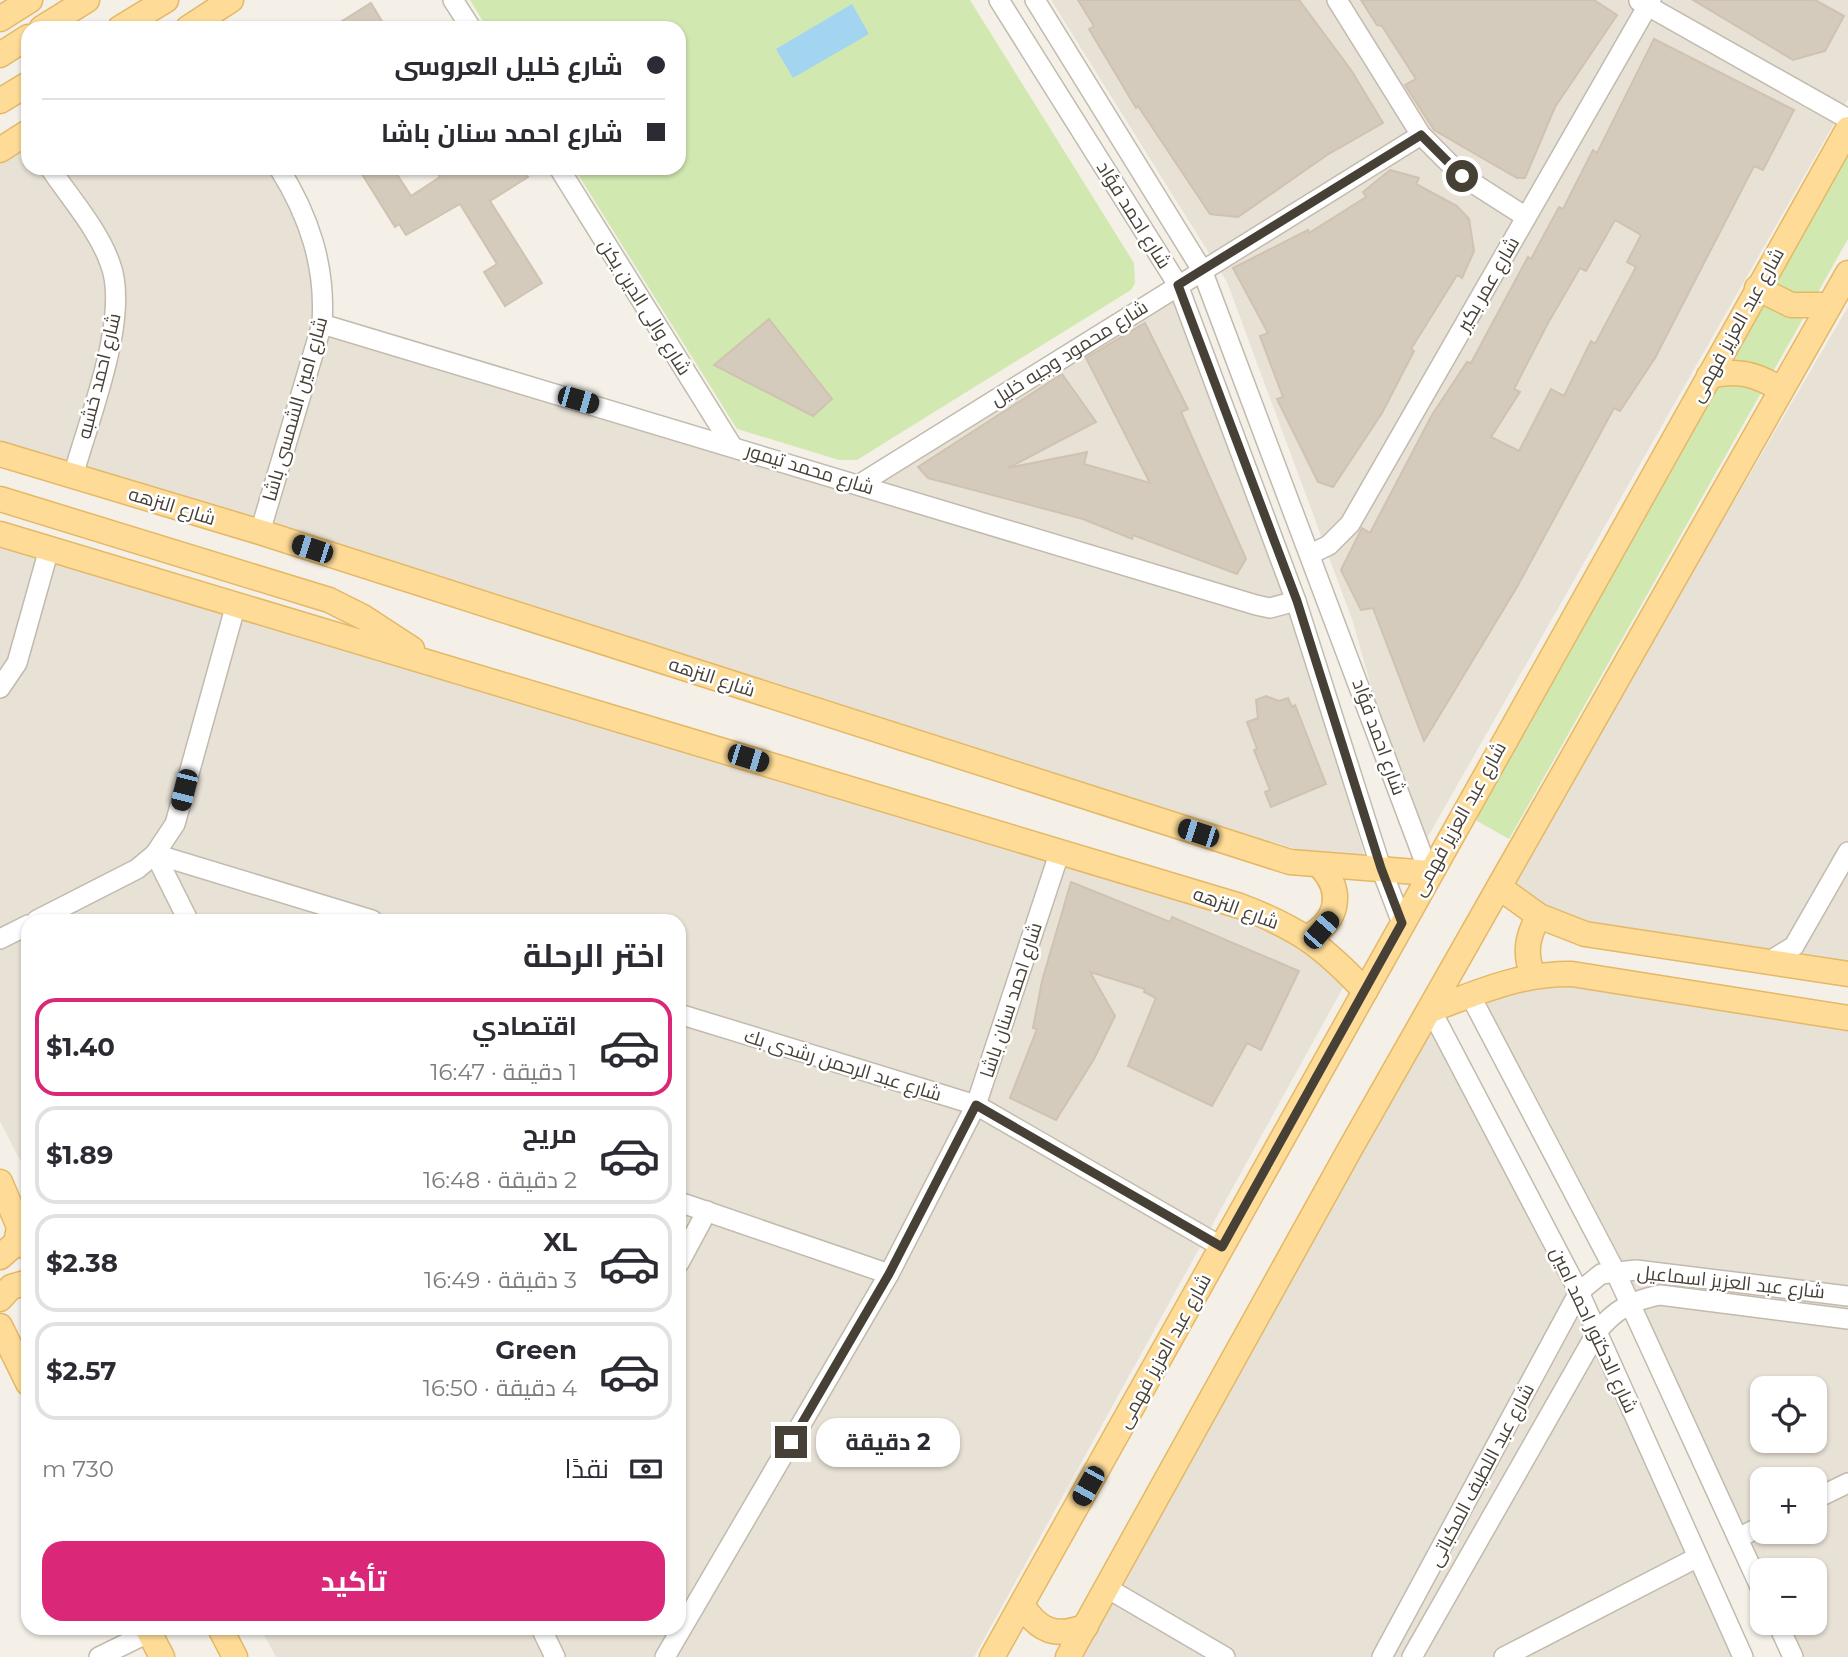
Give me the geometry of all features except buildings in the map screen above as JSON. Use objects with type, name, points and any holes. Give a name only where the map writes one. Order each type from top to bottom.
[{"type":"main road","points":[[0,19],[30,0]]},
{"type":"main road","points":[[53,21],[87,0]]},
{"type":"main road","points":[[132,21],[166,0]]},
{"type":"main road","points":[[199,21],[231,0]]},
{"type":"main road","points":[[0,55],[21,42]]},
{"type":"main road","points":[[0,101],[21,88]]},
{"type":"main road","name":"شارع عبد العزيز فهمى","points":[[992,1657],[1848,129]]},
{"type":"main road","points":[[0,150],[21,137]]},
{"type":"main road","points":[[1068,1657],[1430,1010],[1848,273]]},
{"type":"main road","points":[[1758,289],[1791,305],[1829,305]]},
{"type":"main road","points":[[1709,376],[1727,371],[1746,372],[1780,389]]},
{"type":"main road","name":"شارع النزهه","points":[[0,454],[260,532],[1258,852],[1321,867],[1381,868],[1429,873]]},
{"type":"main road","points":[[0,499],[329,600],[362,617],[435,664]]},
{"type":"main road","name":"شارع النزهه","points":[[0,534],[1240,906],[1308,937],[1333,956],[1365,991]]},
{"type":"main road","points":[[1308,937],[1321,930],[1331,919],[1336,905],[1335,889],[1321,867]]},
{"type":"main road","points":[[1500,887],[1539,916],[1584,934],[1848,974]]},
{"type":"main road","points":[[1533,975],[1527,949],[1529,935],[1539,916]]},
{"type":"main road","points":[[1430,1010],[1533,975],[1604,977],[1848,1018]]},
{"type":"main road","points":[[0,1182],[21,1231]]},
{"type":"main road","points":[[0,1257],[21,1240]]},
{"type":"main road","points":[[0,1298],[11,1287],[21,1284]]},
{"type":"main road","points":[[0,1326],[21,1369]]},
{"type":"main road","points":[[1022,1605],[1032,1622],[1049,1632],[1068,1633],[1086,1626]]},
{"type":"main road","points":[[151,1635],[162,1657]]},
{"type":"main road","points":[[224,1635],[235,1657]]},
{"type":"street","points":[[453,0],[466,21]]},
{"type":"street","name":"شارع احمد فؤاد","points":[[999,0],[1178,285],[1297,601],[1381,868],[1402,923]]},
{"type":"street","name":"شارع احمد فؤاد","points":[[1035,0],[1202,270],[1429,873]]},
{"type":"street","points":[[1337,0],[1421,135],[1462,176],[1526,217]]},
{"type":"street","points":[[1646,2],[1848,119]]},
{"type":"street","name":"شارع عمر بكير","points":[[1311,554],[1329,545],[1350,524],[1646,2]]},
{"type":"street","name":"شارع محمود وجيه خليل","points":[[859,484],[1421,135]]},
{"type":"street","name":"شارع احمد خشبه","points":[[55,175],[100,243],[116,284],[114,328],[73,476]]},
{"type":"street","name":"شارع امين الشمسى باشا","points":[[260,532],[322,324],[324,294],[319,261],[296,196],[283,175]]},
{"type":"street","name":"شارع والى الدين يكن","points":[[562,175],[732,446]]},
{"type":"street","name":"شارع محمد تيمور","points":[[322,324],[1256,606],[1277,607],[1297,601]]},
{"type":"street","points":[[0,688],[17,663],[49,549]]},
{"type":"street","points":[[49,914],[137,869],[155,854],[175,824],[236,604]]},
{"type":"street","name":"شارع احمد سنان باشا","points":[[686,1621],[889,1274],[976,1105],[1060,851]]},
{"type":"street","points":[[1768,962],[1794,946],[1848,852]]},
{"type":"street","points":[[155,854],[185,914]]},
{"type":"street","points":[[155,854],[352,914]]},
{"type":"street","points":[[0,939],[21,928]]},
{"type":"street","points":[[1470,995],[1615,1270],[1750,1564]]},
{"type":"street","name":"شارع الدكتور احمد امين","points":[[1430,1010],[1579,1292],[1743,1657]]},
{"type":"street","name":"شارع عبد الرحمن رشدى بك","points":[[686,1016],[976,1105],[1222,1247]]},
{"type":"street","points":[[686,1204],[889,1274]]},
{"type":"street","points":[[686,1250],[707,1211]]},
{"type":"street","name":"شارع عبد العزيز اسماعيل","points":[[1579,1292],[1601,1274],[1615,1270],[1677,1273],[1848,1296]]},
{"type":"street","name":"شارع عبد اللطيف المكباتى","points":[[1382,1657],[1579,1292]]},
{"type":"street","name":"شارع عبد العزيز اسماعيل","points":[[1597,1332],[1617,1311],[1630,1303],[1660,1295],[1848,1319]]},
{"type":"street","name":"شارع عبد اللطيف المكباتى","points":[[1412,1657],[1597,1332]]},
{"type":"street","points":[[1827,1493],[1848,1483]]},
{"type":"street","points":[[1738,1538],[1750,1532]]},
{"type":"street","points":[[1504,1657],[1698,1557]]},
{"type":"street","points":[[1107,1588],[1225,1657]]},
{"type":"street","points":[[99,1657],[139,1635]]},
{"type":"street","points":[[544,1635],[555,1657]]},
{"type":"street","name":"شارع احمد سنان باشا","points":[[665,1657],[678,1635]]},
{"type":"street","points":[[1783,1635],[1793,1657]]},
{"type":"shaded area","points":[[1051,0],[1848,0],[1848,99],[1418,854],[1353,622],[1227,282]]},
{"type":"shaded area","points":[[21,148],[21,175],[273,175],[291,205],[316,277],[328,335],[856,490],[1174,296],[1295,610],[1369,872],[271,529],[0,448],[0,161]]},
{"type":"shaded area","points":[[1848,307],[1848,961],[1577,920],[1538,905],[1511,881]]},
{"type":"shaded area","points":[[0,546],[1274,926],[1345,984],[974,1657],[276,1657],[264,1635],[686,1635],[686,914],[21,914],[21,1162],[0,1121]]},
{"type":"shaded area","points":[[1531,980],[1848,1021],[1848,1657],[1788,1657],[1778,1635],[1827,1635],[1827,1558],[1750,1558],[1750,1577],[1476,997]]},
{"type":"shaded area","points":[[1430,1016],[1571,1287],[1739,1657],[1075,1657]]},
{"type":"green space","points":[[470,0],[970,0],[1134,263],[1135,283],[1131,290],[857,460],[839,460],[737,429],[578,175],[686,175],[686,21],[483,21]]},
{"type":"green space","points":[[1848,148],[1848,239],[1509,839],[1470,817]]},
{"type":"water","points":[[852,4],[869,34],[793,78],[776,49]]},
{"type":"route","points":[[791,1442],[889,1274],[976,1105],[1222,1247],[1402,923],[1381,868],[1297,601],[1178,285],[1421,135],[1440,157],[1462,176]]}]
